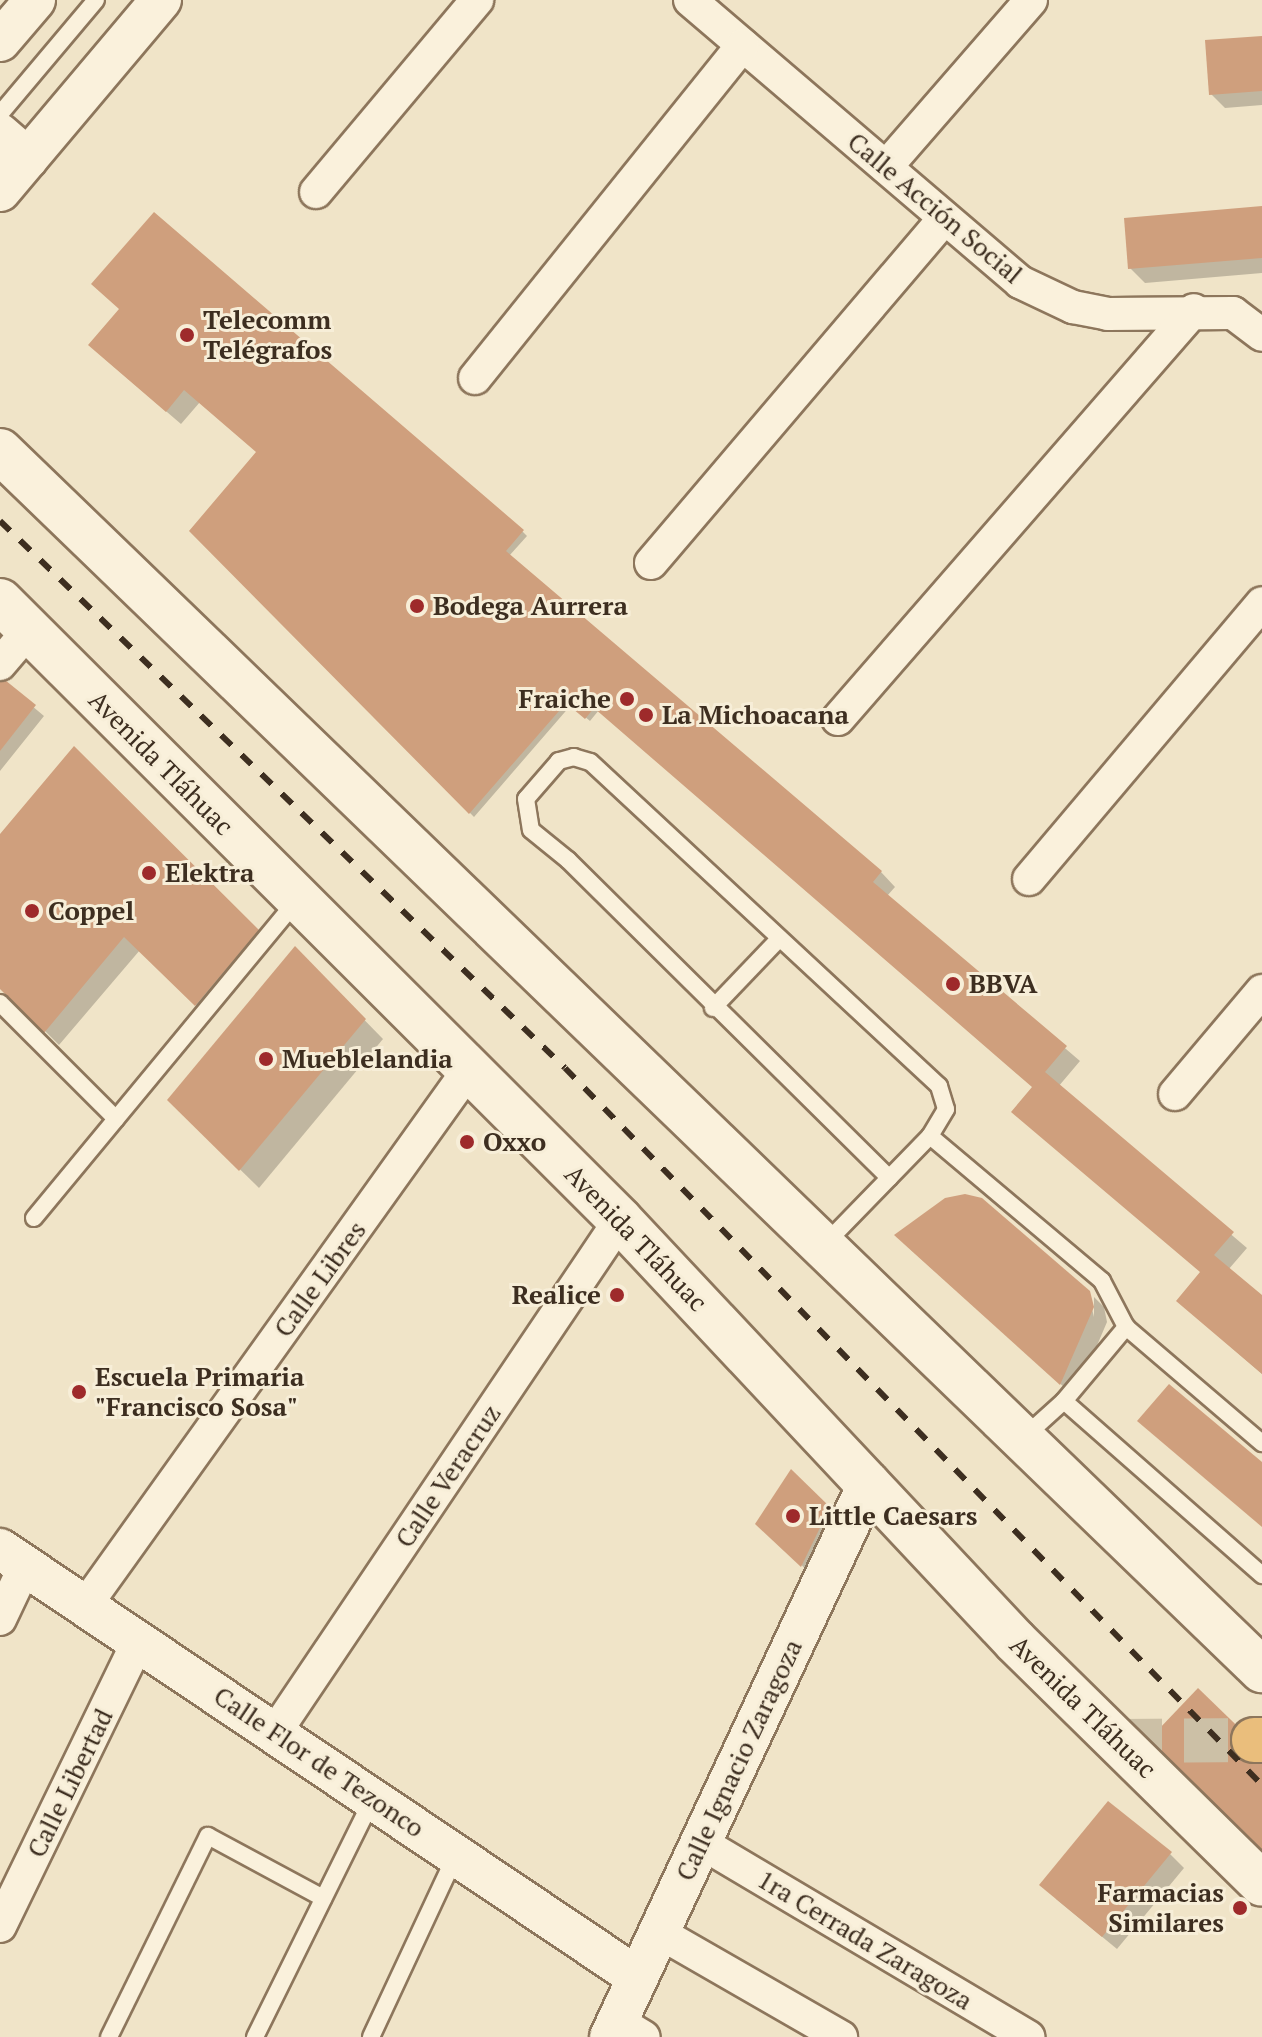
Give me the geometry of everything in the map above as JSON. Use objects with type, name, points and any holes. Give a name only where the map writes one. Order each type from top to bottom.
[{"type":"main road","points":[[0,451],[1262,1670]]},
{"type":"main road","name":"Avenida Tláhuac","points":[[14,616],[620,1220],[1015,1641],[1262,1884]]},
{"type":"street","points":[[0,41],[35,0]]},
{"type":"street","points":[[0,191],[14,146],[161,0]]},
{"type":"street","points":[[316,192],[477,0]]},
{"type":"street","points":[[886,167],[1031,0]]},
{"type":"street","name":"Calle Acción Social","points":[[692,1],[1020,282],[1073,307],[1108,314],[1194,310],[1233,313],[1262,335]]},
{"type":"street","points":[[475,378],[743,45]]},
{"type":"street","points":[[651,563],[945,218]]},
{"type":"street","points":[[838,719],[1194,310]]},
{"type":"street","points":[[1029,879],[1262,603]]},
{"type":"street","points":[[0,664],[14,616]]},
{"type":"street","points":[[1175,1094],[1262,991]]},
{"type":"street","name":"Calle Libres","points":[[85,1606],[470,1068]]},
{"type":"street","name":"Calle Veracruz","points":[[276,1731],[620,1220]]},
{"type":"street","name":"Calle Ignacio Zaragoza","points":[[623,2032],[637,1977],[869,1482]]},
{"type":"street","points":[[0,1619],[12,1558]]},
{"type":"street","name":"Calle Flor de Tezonco","points":[[12,1558],[276,1731],[637,1977]]},
{"type":"street","name":"Calle Libertad","points":[[0,1926],[139,1640]]},
{"type":"street","name":"1ra Cerrada Zaragoza","points":[[700,1842],[1029,2037]]},
{"type":"street","points":[[660,1933],[841,2037]]},
{"type":"lane","points":[[0,114],[96,0]]},
{"type":"lane","points":[[823,1246],[930,1136],[946,1109],[939,1086],[590,762],[574,757],[559,761],[526,799],[531,830],[568,860],[713,1008],[889,1178]]},
{"type":"lane","points":[[34,1218],[297,899]]},
{"type":"lane","points":[[713,1008],[779,939]]},
{"type":"lane","points":[[0,1003],[116,1119]]},
{"type":"lane","points":[[930,1136],[1102,1281],[1126,1327],[1262,1443]]},
{"type":"lane","points":[[1022,1439],[1064,1401],[1126,1327]]},
{"type":"lane","points":[[1064,1401],[1262,1575]]},
{"type":"lane","points":[[255,2037],[372,1799]]},
{"type":"lane","points":[[109,2037],[208,1836],[323,1898]]},
{"type":"lane","points":[[371,2037],[456,1855]]},
{"type":"building","points":[[1262,36],[1262,91],[1209,95],[1205,40]]},
{"type":"building","points":[[1262,206],[1262,258],[1128,269],[1124,218]]},
{"type":"building","points":[[154,212],[524,530],[506,551],[882,871],[873,882],[1067,1046],[1045,1072],[1234,1232],[1214,1255],[1262,1295],[1262,1374],[1176,1301],[1200,1272],[1011,1112],[1032,1087],[594,708],[585,719],[566,703],[469,814],[189,531],[256,452],[184,390],[166,412],[88,345],[119,309],[91,284]]},
{"type":"building","points":[[0,676],[36,705],[0,751]]},
{"type":"building","points":[[74,746],[259,930],[195,1006],[124,937],[44,1033],[0,989],[0,834]]},
{"type":"building","name":"Mueblelandia","points":[[295,946],[366,1019],[239,1171],[167,1100]]},
{"type":"building","points":[[965,1194],[982,1198],[1090,1291],[1094,1307],[1060,1385],[894,1235],[945,1198]]},
{"type":"building","points":[[1169,1384],[1262,1462],[1262,1527],[1137,1421]]},
{"type":"building","name":"Little Caesars","points":[[791,1469],[830,1507],[801,1567],[755,1524]]},
{"type":"building","points":[[1198,1688],[1262,1750],[1262,1876],[1138,1751]]},
{"type":"building","points":[[1108,1801],[1172,1852],[1102,1937],[1039,1885]]},
{"type":"tunnel","points":[[1118,1741],[1254,1740]]},
{"type":"railway","points":[[0,521],[565,1068],[1262,1785]]},
{"type":"place","name":"Telecomm Telégrafos","points":[[187,335]]},
{"type":"place","name":"Bodega Aurrera","points":[[417,606]]},
{"type":"place","name":"Fraiche","points":[[627,699]]},
{"type":"place","name":"La Michoacana","points":[[646,715]]},
{"type":"place","name":"Elektra","points":[[149,873]]},
{"type":"place","name":"Coppel","points":[[32,911]]},
{"type":"place","name":"BBVA","points":[[953,984]]},
{"type":"place","name":"Mueblelandia","points":[[266,1059]]},
{"type":"place","name":"Oxxo","points":[[467,1142]]},
{"type":"place","name":"Realice","points":[[617,1295]]},
{"type":"place","name":"Escuela Primaria \"Francisco Sosa\"","points":[[79,1392]]},
{"type":"place","name":"Little Caesars","points":[[793,1516]]},
{"type":"place","name":"Farmacias Similares","points":[[1240,1908]]}]
